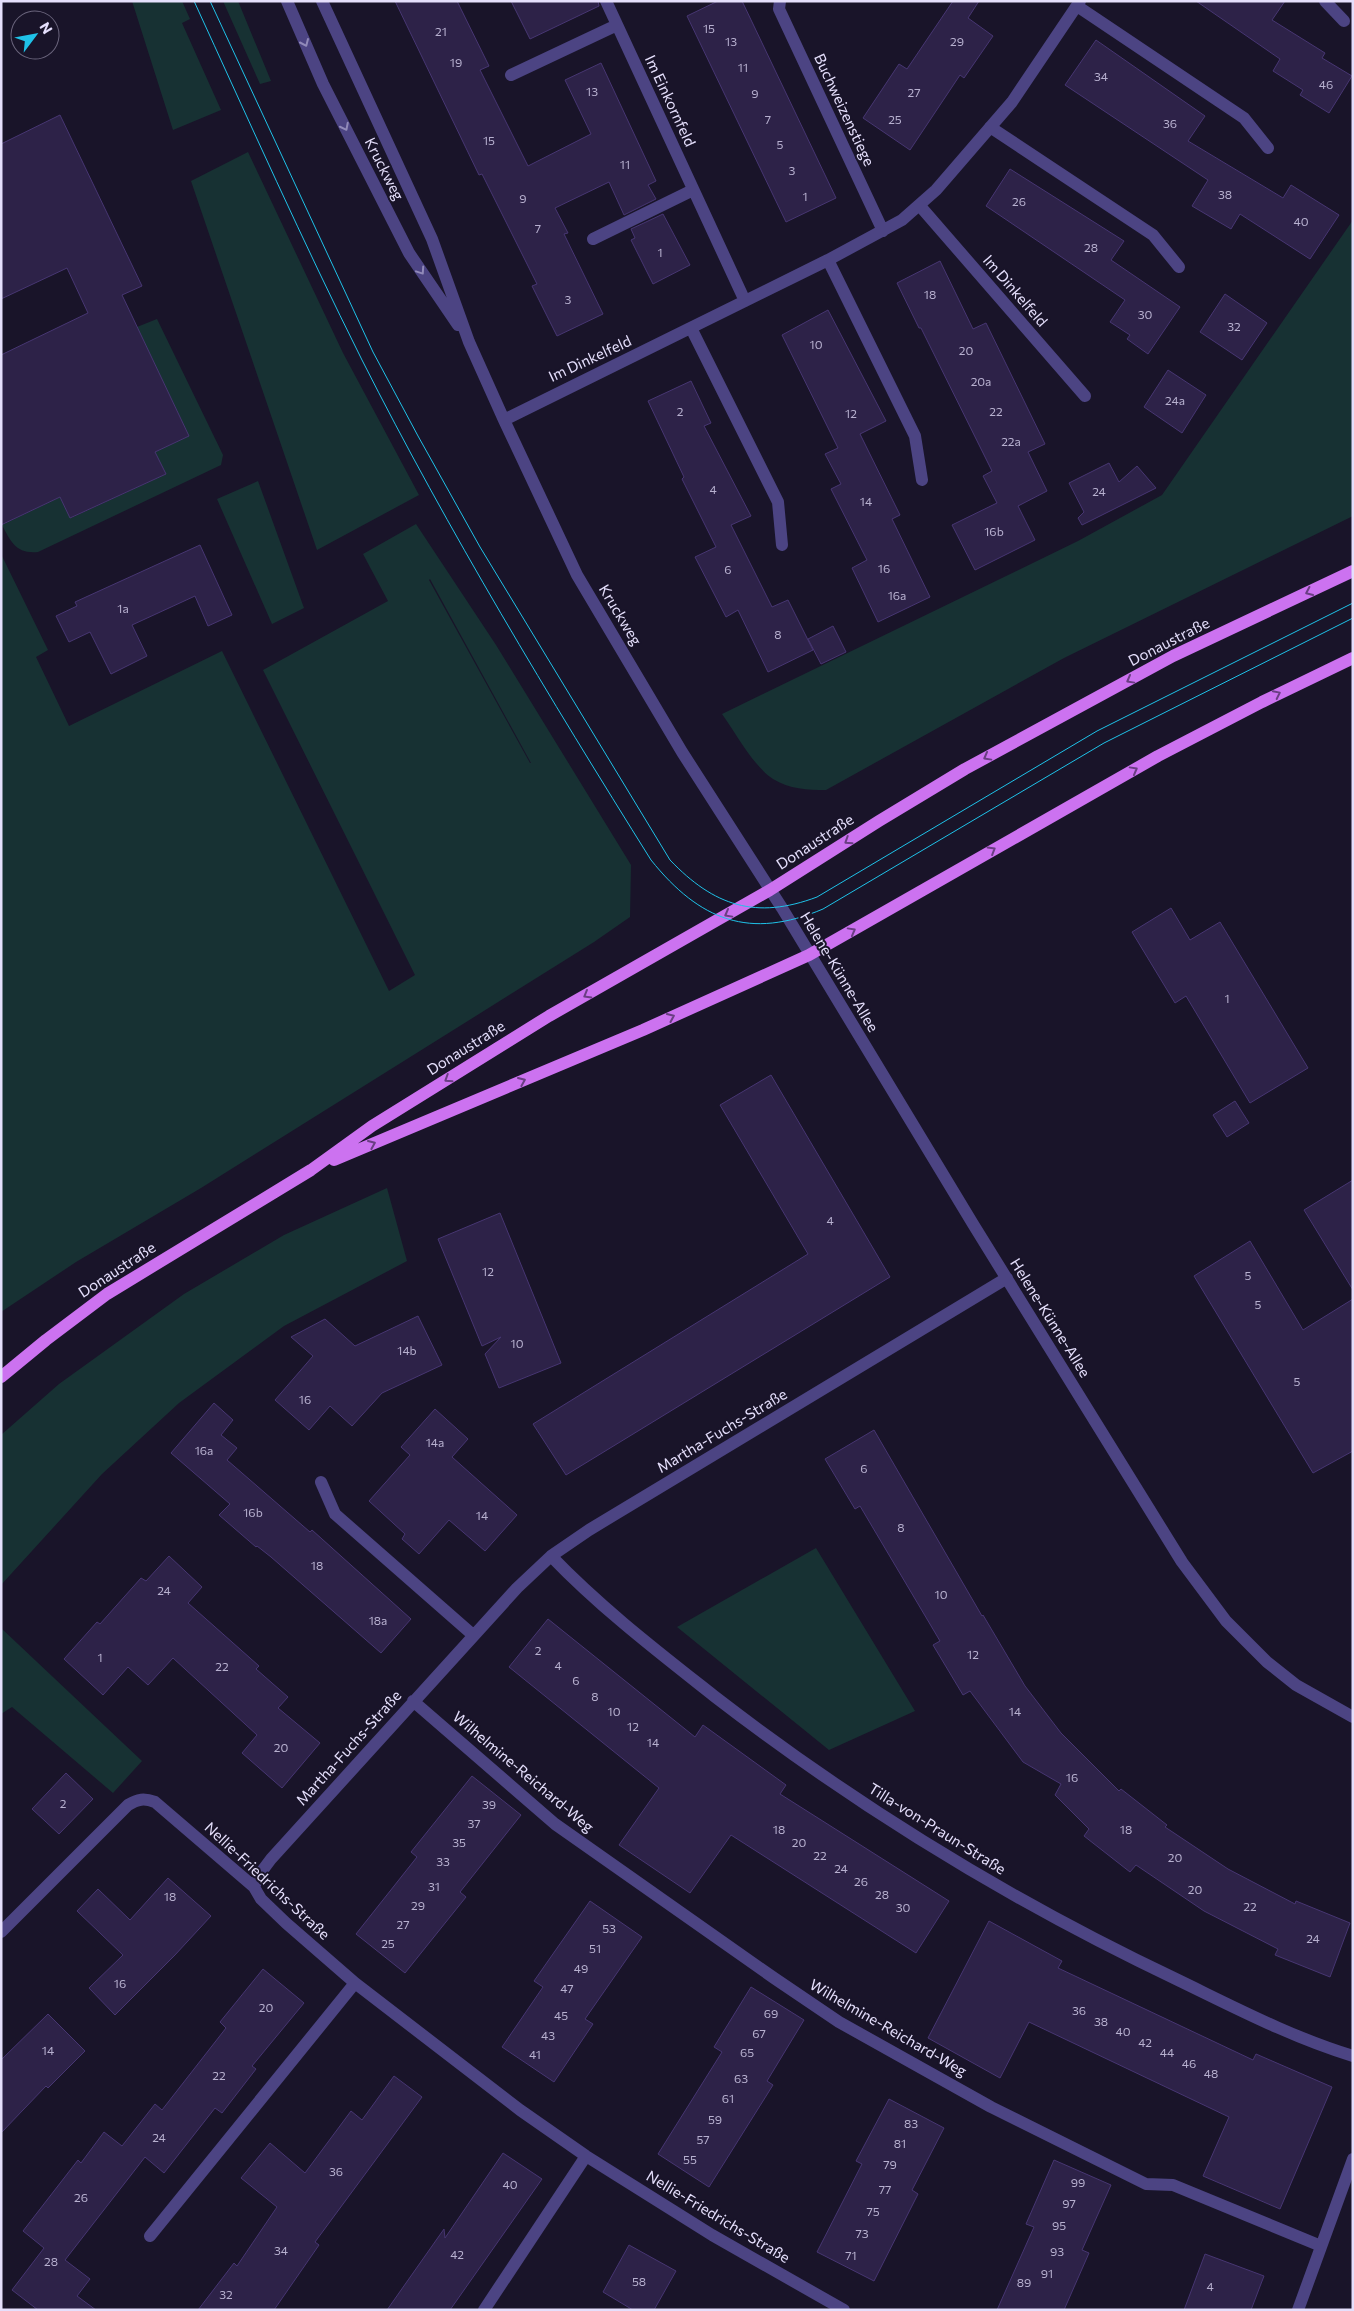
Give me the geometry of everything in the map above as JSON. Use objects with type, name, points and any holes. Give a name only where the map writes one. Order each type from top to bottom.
[{"type":"main road","name":"Donaustraße","points":[[1,1377],[107,1294],[311,1170],[372,1126],[508,1040],[770,890],[965,769],[1173,656],[1353,571]]},
{"type":"main road","name":"Donaustraße","points":[[311,1170],[643,1030],[809,955],[1158,756],[1262,702],[1353,658]]},
{"type":"street","name":"Kruckweg","points":[[287,1],[323,84],[409,253],[470,342]]},
{"type":"street","name":"Kruckweg","points":[[322,1],[432,239],[470,342],[504,420],[577,575],[682,752],[770,890]]},
{"type":"street","name":"Im Einkornfeld","points":[[606,1],[745,301]]},
{"type":"street","name":"Buchweizenstiege","points":[[780,1],[779,8],[883,231]]},
{"type":"street","points":[[1325,1],[1344,21]]},
{"type":"street","name":"Im Dinkelfeld","points":[[504,420],[828,260],[883,231],[920,206],[1012,102],[1079,4],[1244,118],[1268,148]]},
{"type":"street","points":[[511,75],[617,26]]},
{"type":"street","points":[[990,127],[1153,235],[1179,267]]},
{"type":"street","points":[[594,239],[693,190]]},
{"type":"street","name":"Im Dinkelfeld","points":[[920,206],[1085,396]]},
{"type":"street","points":[[828,260],[915,436],[922,480]]},
{"type":"street","points":[[691,328],[778,502],[782,545]]},
{"type":"street","name":"Helene-Künne-Allee","points":[[770,890],[1182,1562],[1226,1621],[1267,1662],[1296,1685],[1353,1717]]},
{"type":"street","name":"Martha-Fuchs-Straße","points":[[254,1887],[259,1875],[271,1859],[473,1635],[550,1556],[589,1530],[1007,1278]]},
{"type":"street","points":[[321,1482],[335,1514],[473,1635]]},
{"type":"street","name":"Tilla-von-Praun-Straße","points":[[550,1556],[622,1624],[755,1727],[866,1806],[935,1850],[1030,1906],[1123,1954],[1308,2039],[1353,2056]]},
{"type":"street","name":"Wilhelmine-Reichard-Weg","points":[[414,1701],[555,1824],[758,1968],[839,2022],[991,2107],[1146,2184],[1173,2185],[1321,2246]]},
{"type":"street","name":"Nellie-Friedrichs-Straße","points":[[1,1932],[128,1805],[137,1800],[147,1799],[155,1802],[254,1887],[261,1899],[286,1923],[355,1983],[520,2110],[586,2156],[712,2235],[837,2308]]},
{"type":"street","points":[[150,2236],[355,1983]]},
{"type":"street","points":[[484,2310],[586,2156]]},
{"type":"street","points":[[1298,2310],[1353,2159]]},
{"type":"green space","points":[[132,1],[182,1],[190,19],[182,23],[221,110],[173,130]]},
{"type":"green space","points":[[223,1],[238,1],[271,81],[260,84]]},
{"type":"green space","points":[[248,152],[343,353],[419,495],[317,550],[191,181]]},
{"type":"green space","points":[[1353,220],[1353,516],[1064,658],[826,790],[792,787],[766,774],[745,749],[722,714],[1078,541],[1162,495]]},
{"type":"green space","points":[[157,319],[223,455],[221,465],[38,552],[19,549],[12,542],[2,525],[60,497],[71,518],[166,474],[155,452],[189,436],[137,327]]},
{"type":"green space","points":[[258,481],[304,608],[272,624],[217,499]]},
{"type":"green space","points":[[416,524],[496,645],[631,865],[630,917],[594,942],[201,1188],[76,1262],[1,1312],[1,554],[48,650],[36,657],[69,726],[222,651],[389,991],[415,975],[263,670],[388,601],[363,554]],"holes":[[[430,579],[531,763],[429,580]]]},
{"type":"green space","points":[[387,1188],[407,1261],[284,1326],[179,1403],[102,1474],[1,1585],[1,1435],[59,1384],[184,1294],[284,1235]]},
{"type":"green space","points":[[816,1548],[915,1711],[829,1750],[677,1627]]},
{"type":"green space","points":[[1,1628],[142,1761],[113,1793],[12,1707],[1,1714]]},
{"type":"building","points":[[395,1],[457,1],[489,66],[480,70],[528,166],[591,134],[565,80],[601,63],[656,181],[648,185],[656,199],[624,215],[609,182],[555,208],[568,233],[564,234],[603,314],[557,336],[532,286],[537,284],[482,174],[479,175]]},
{"type":"building","points":[[511,1],[598,1],[599,6],[530,39]]},
{"type":"building","points":[[718,1],[742,1],[836,198],[786,222],[687,16]]},
{"type":"building","points":[[953,1],[979,1],[968,18],[993,36],[964,78],[960,75],[910,150],[863,118],[899,64],[907,69]]},
{"type":"building","points":[[1196,1],[1285,1],[1272,20],[1325,53],[1322,58],[1352,76],[1329,113],[1300,95],[1303,90],[1273,71],[1280,59]]},
{"type":"building","points":[[1096,40],[1205,116],[1188,141],[1283,198],[1291,185],[1339,215],[1310,259],[1240,214],[1231,229],[1192,206],[1208,180],[1065,85]]},
{"type":"building","points":[[60,115],[142,286],[122,295],[189,436],[155,452],[166,474],[70,518],[60,497],[1,525],[1,355],[88,313],[67,268],[1,299],[1,144]]},
{"type":"building","points":[[1010,169],[1124,241],[1111,260],[1180,307],[1148,354],[1127,339],[1130,335],[1110,322],[1125,300],[986,206]]},
{"type":"building","points":[[663,214],[690,265],[653,284],[631,240],[635,238],[631,229]]},
{"type":"building","points":[[940,261],[973,329],[986,323],[1045,444],[1028,452],[1047,491],[1018,506],[1035,540],[975,570],[952,525],[997,503],[983,476],[992,471],[897,283]]},
{"type":"building","points":[[1225,294],[1267,323],[1242,360],[1200,332]]},
{"type":"building","points":[[828,310],[886,421],[860,434],[900,515],[892,519],[930,597],[878,622],[852,568],[867,560],[831,489],[841,484],[825,454],[838,448],[782,335]]},
{"type":"building","points":[[1168,370],[1206,395],[1182,433],[1144,407]]},
{"type":"building","points":[[691,381],[711,423],[704,426],[751,516],[731,525],[772,607],[788,600],[813,650],[768,672],[738,610],[726,617],[695,557],[716,547],[682,479],[684,477],[648,401]]},
{"type":"building","points":[[1109,463],[1119,482],[1137,466],[1156,488],[1082,525],[1078,518],[1084,512],[1069,483]]},
{"type":"building","points":[[200,545],[232,615],[208,626],[195,596],[132,625],[147,656],[111,674],[90,632],[69,642],[56,616],[77,606],[75,602]]},
{"type":"building","points":[[833,626],[846,652],[821,664],[808,639]]},
{"type":"building","points":[[1171,908],[1190,940],[1220,922],[1308,1068],[1250,1103],[1186,996],[1175,1003],[1132,932]]},
{"type":"building","points":[[771,1075],[890,1277],[566,1475],[533,1424],[808,1254],[720,1105]]},
{"type":"building","points":[[1235,1101],[1249,1123],[1227,1137],[1213,1115]]},
{"type":"building","points":[[1353,1180],[1353,1290],[1304,1210]]},
{"type":"building","points":[[500,1213],[561,1363],[499,1388],[485,1354],[501,1337],[482,1346],[438,1239]]},
{"type":"building","points":[[1250,1241],[1303,1330],[1353,1299],[1353,1451],[1313,1473],[1194,1276]]},
{"type":"building","points":[[418,1316],[442,1365],[382,1393],[352,1426],[330,1406],[309,1430],[275,1400],[313,1356],[291,1337],[325,1319],[355,1346]]},
{"type":"building","points":[[214,1403],[233,1420],[221,1435],[237,1448],[227,1460],[310,1532],[312,1530],[411,1619],[381,1653],[271,1557],[256,1547],[219,1515],[230,1504],[171,1453]]},
{"type":"building","points":[[435,1409],[468,1439],[452,1457],[517,1515],[485,1551],[449,1520],[419,1554],[402,1539],[405,1534],[369,1501],[410,1455],[401,1447]]},
{"type":"building","points":[[874,1430],[1025,1686],[1061,1733],[1119,1791],[1121,1789],[1167,1825],[1165,1827],[1228,1869],[1295,1904],[1296,1901],[1350,1923],[1330,1977],[1275,1955],[1278,1949],[1204,1911],[1136,1865],[1130,1872],[1084,1836],[1089,1829],[1055,1795],[1061,1784],[1023,1762],[970,1691],[963,1695],[933,1645],[940,1641],[860,1506],[855,1509],[825,1459]]},
{"type":"building","points":[[169,1556],[202,1587],[188,1603],[259,1666],[256,1669],[288,1697],[278,1708],[320,1743],[282,1788],[242,1753],[257,1735],[173,1658],[148,1685],[128,1667],[103,1695],[64,1659],[97,1622],[100,1624],[141,1578],[146,1581]]},
{"type":"building","points":[[548,1619],[695,1737],[703,1725],[786,1785],[780,1794],[949,1901],[916,1953],[731,1835],[690,1893],[619,1845],[659,1788],[509,1667]]},
{"type":"building","points":[[66,1773],[93,1799],[59,1834],[32,1809]]},
{"type":"building","points":[[472,1776],[521,1815],[460,1892],[466,1897],[405,1973],[356,1934],[417,1857],[411,1852]]},
{"type":"building","points":[[168,1878],[211,1916],[115,2015],[89,1988],[123,1955],[77,1911],[98,1889],[130,1920]]},
{"type":"building","points":[[590,1901],[642,1937],[585,2019],[593,2024],[554,2082],[502,2047],[543,1987],[534,1981]]},
{"type":"building","points":[[989,1921],[1062,1961],[1058,1968],[1253,2060],[1256,2054],[1332,2087],[1280,2209],[1203,2176],[1229,2117],[1029,2022],[1000,2078],[928,2038]]},
{"type":"building","points":[[263,1969],[304,2003],[252,2066],[256,2069],[222,2113],[215,2108],[164,2173],[145,2157],[65,2260],[90,2279],[77,2296],[96,2310],[38,2310],[12,2290],[44,2248],[23,2231],[78,2160],[81,2163],[104,2132],[122,2146],[155,2104],[162,2110],[226,2028],[220,2022]]},
{"type":"building","points":[[751,1987],[804,2020],[767,2081],[773,2085],[709,2187],[658,2154],[722,2052],[714,2047]]},
{"type":"building","points":[[48,2014],[85,2051],[48,2088],[46,2086],[1,2133],[1,2060]]},
{"type":"building","points":[[394,2076],[422,2097],[315,2242],[319,2245],[274,2310],[198,2310],[234,2263],[237,2266],[277,2207],[241,2178],[270,2143],[305,2173],[351,2111],[362,2120]]},
{"type":"building","points":[[889,2099],[944,2128],[912,2190],[918,2194],[874,2281],[817,2252],[862,2164],[856,2161]]},
{"type":"building","points":[[503,2153],[542,2179],[450,2310],[387,2310],[444,2229],[445,2238]]},
{"type":"building","points":[[1054,2160],[1111,2185],[1082,2250],[1089,2253],[1064,2310],[997,2310],[1034,2227],[1026,2224]]},
{"type":"building","points":[[629,2245],[676,2271],[654,2310],[633,2310],[603,2292]]},
{"type":"building","points":[[1205,2254],[1264,2276],[1251,2310],[1184,2310]]},
{"type":"tram line","points":[[194,1],[340,316],[395,424],[465,551],[538,676],[651,860],[669,881],[688,898],[708,910],[728,919],[749,923],[772,923],[797,918],[823,909],[1104,743],[1353,618]]},
{"type":"tram line","points":[[210,1],[373,352],[480,547],[670,860],[686,876],[720,898],[755,908],[795,904],[817,897],[1097,731],[1353,603]]}]
